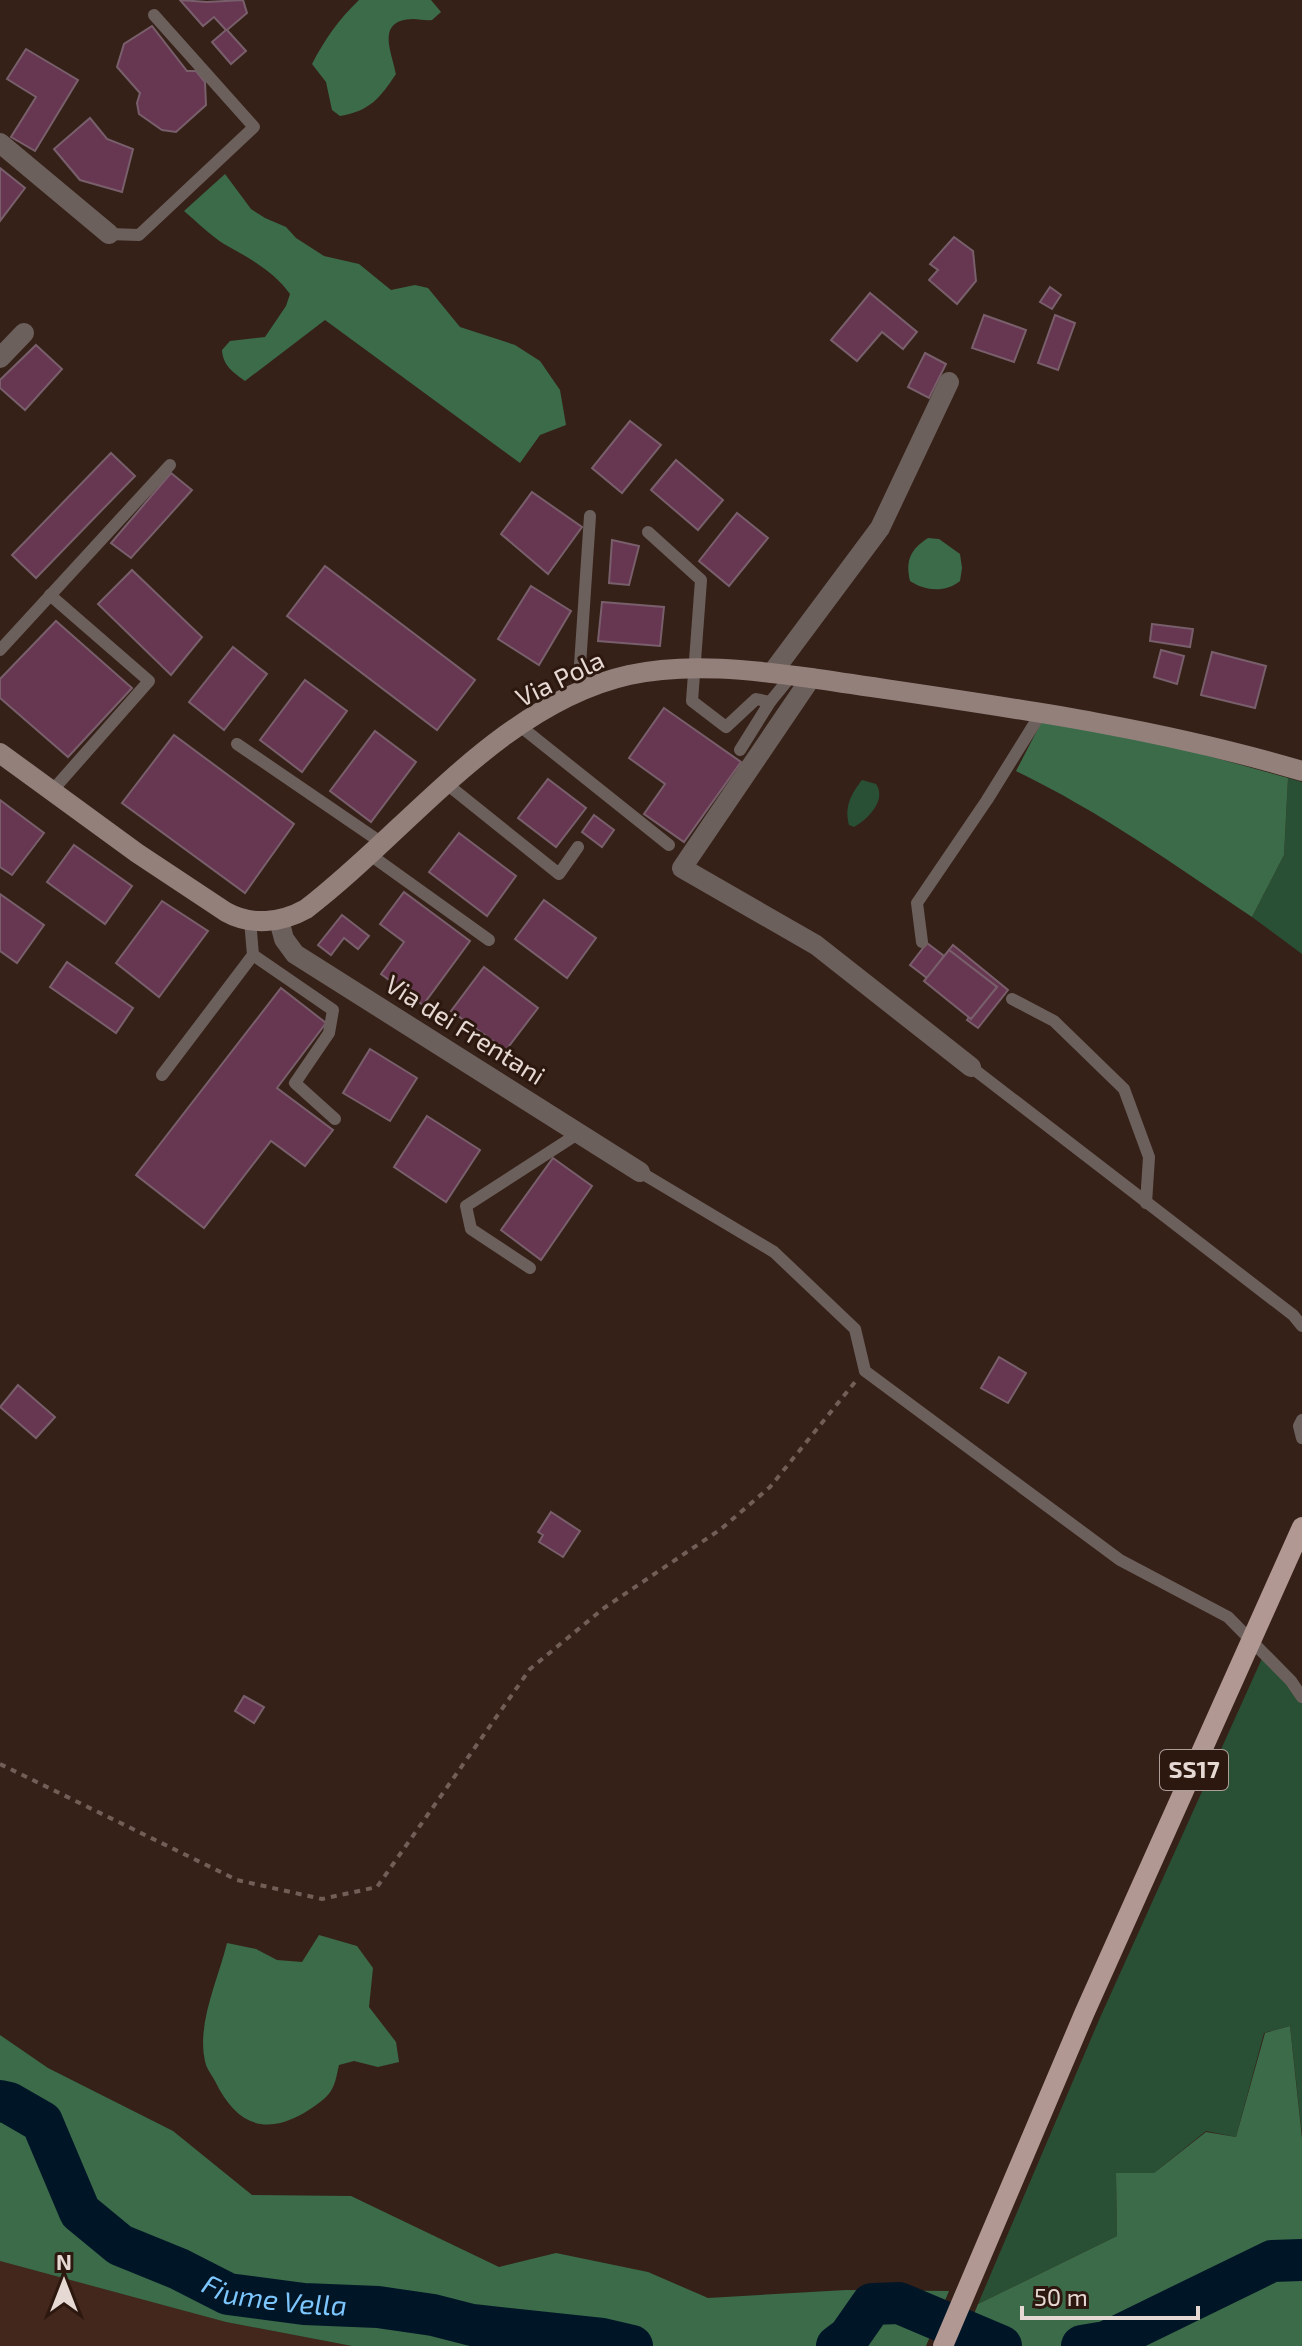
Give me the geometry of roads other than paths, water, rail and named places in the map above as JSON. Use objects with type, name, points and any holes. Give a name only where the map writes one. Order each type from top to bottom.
[{"type":"main road","name":"SS17","points":[[943,2346],[1084,2014],[1302,1527]]},
{"type":"street","points":[[0,143],[109,234]]},
{"type":"street","points":[[0,358],[24,333]]},
{"type":"street","points":[[949,382],[880,528],[682,868],[816,945],[971,1067]]},
{"type":"street","name":"Via Pola","points":[[0,753],[137,853],[234,916],[250,920],[279,920],[306,909],[520,726],[592,687],[631,675],[695,669],[792,675],[1041,713],[1191,740],[1302,771]]},
{"type":"street","name":"Via dei Frentani","points":[[279,920],[284,939],[295,954],[640,1172]]},
{"type":"lane","points":[[109,234],[139,235],[254,127],[154,15]]},
{"type":"lane","points":[[0,650],[170,465]]},
{"type":"lane","points":[[590,516],[580,665],[592,687]]},
{"type":"lane","points":[[648,532],[701,580],[692,701],[726,727],[756,699],[770,702]]},
{"type":"lane","points":[[50,595],[149,681],[52,791]]},
{"type":"lane","points":[[740,750],[770,702],[792,675]]},
{"type":"lane","points":[[922,942],[917,903],[1041,713]]},
{"type":"lane","points":[[520,726],[669,845]]},
{"type":"lane","points":[[237,744],[376,849],[489,940]]},
{"type":"lane","points":[[448,785],[559,874],[578,847]]},
{"type":"lane","points":[[162,1075],[253,955],[250,920]]},
{"type":"lane","points":[[253,955],[333,1010],[329,1033],[295,1083],[335,1119]]},
{"type":"lane","points":[[1012,999],[1054,1021],[1124,1089],[1149,1157],[1146,1203]]},
{"type":"lane","points":[[971,1067],[1293,1315],[1302,1326]]},
{"type":"lane","points":[[530,1268],[471,1229],[466,1206],[579,1133]]},
{"type":"lane","points":[[640,1172],[774,1252],[855,1329],[865,1371],[1120,1560],[1228,1617],[1302,1697]]},
{"type":"lane","points":[[1302,1420],[1299,1426],[1302,1438]]},
{"type":"waterway","name":"Fiume Vella","points":[[0,2101],[42,2122],[80,2212],[120,2245],[179,2269],[228,2294],[304,2304],[378,2307],[433,2315],[472,2325],[602,2339],[632,2346]]},
{"type":"waterway","name":"Fiume Vella","points":[[1082,2346],[1106,2342],[1272,2261],[1302,2260]]},
{"type":"waterway","name":"Fiume Vella","points":[[837,2346],[849,2337],[872,2304],[899,2303],[1001,2346]]}]
